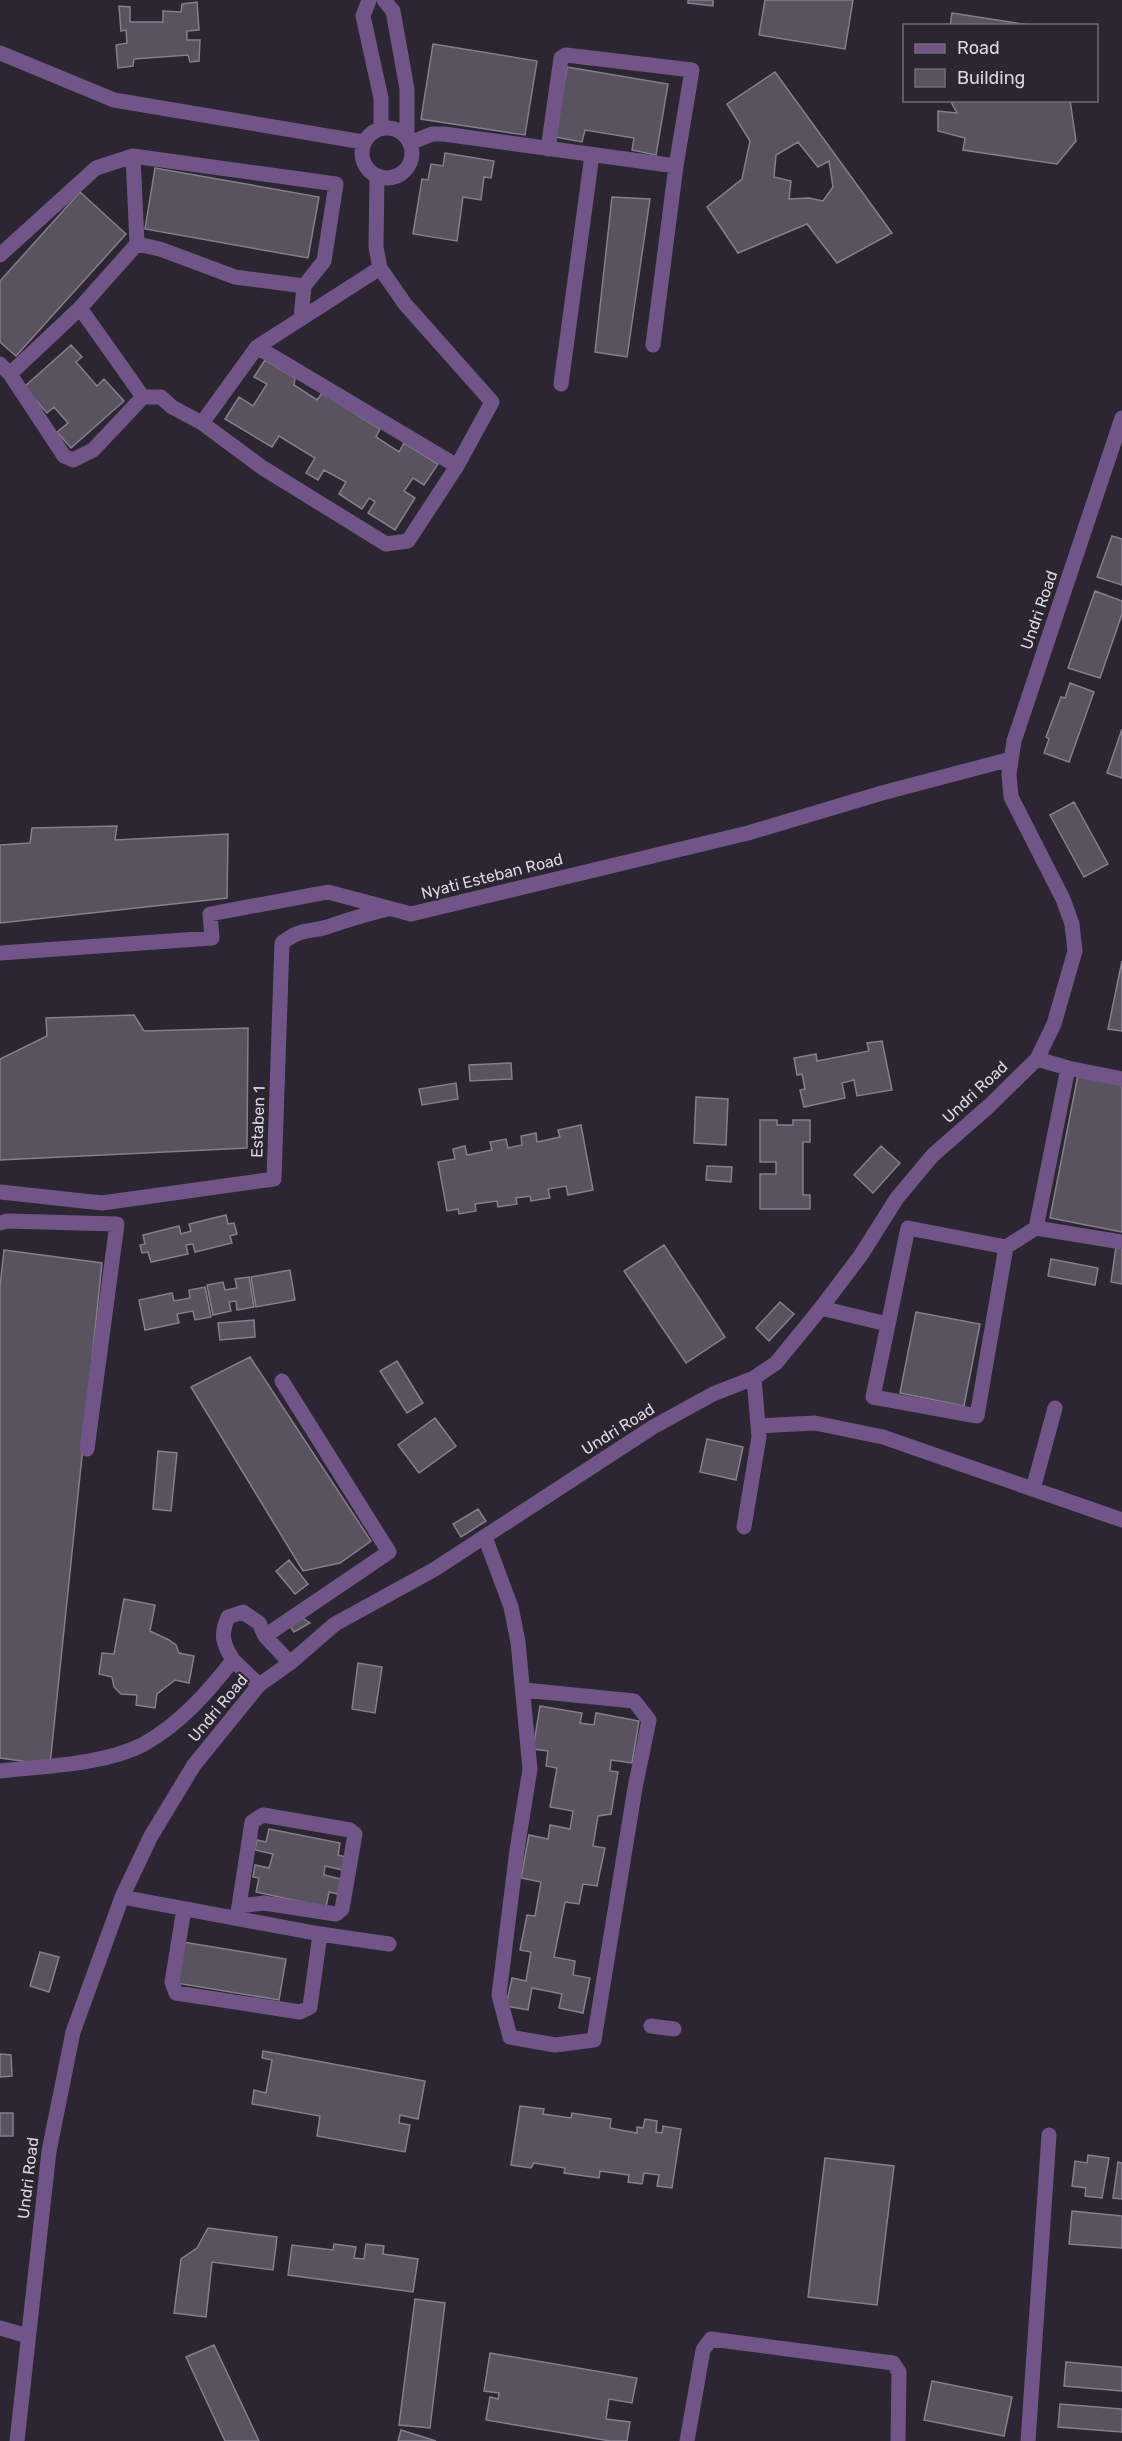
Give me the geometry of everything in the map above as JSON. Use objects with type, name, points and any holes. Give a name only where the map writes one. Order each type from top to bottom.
[{"type":"street","points":[[369,0],[363,16],[381,98],[381,128]]},
{"type":"street","points":[[384,0],[393,11],[405,78],[408,140],[412,152],[408,168],[394,178],[377,177],[365,166],[362,158],[363,142],[381,128],[396,129],[408,140]]},
{"type":"street","points":[[0,52],[114,100],[363,142]]},
{"type":"street","points":[[548,149],[561,58],[566,55],[692,70],[676,166],[653,345]]},
{"type":"street","points":[[408,140],[432,134],[444,134],[676,166]]},
{"type":"street","points":[[561,384],[592,155]]},
{"type":"street","points":[[134,156],[137,244],[80,308],[5,369],[64,456],[73,460],[93,450],[143,397],[161,397],[172,408],[202,423],[263,468],[386,544],[408,541],[457,466],[492,402],[405,304],[380,268],[376,247],[377,177]]},
{"type":"street","points":[[0,255],[96,168],[134,156],[336,184],[324,261],[304,286],[301,318]]},
{"type":"street","points":[[137,244],[160,249],[234,277],[304,286]]},
{"type":"street","points":[[202,423],[257,347],[380,268]]},
{"type":"street","points":[[80,308],[143,397]]},
{"type":"street","points":[[257,347],[457,466]]},
{"type":"street","name":"Undri Road","points":[[17,2441],[53,2126],[73,2031],[122,1897],[151,1836],[194,1765],[259,1685],[335,1624],[435,1569],[653,1426],[713,1394],[754,1378],[776,1363],[861,1255],[897,1198],[933,1155],[989,1106],[1037,1059],[1054,1024],[1075,951],[1071,924],[1063,899],[1011,797],[1009,774],[1017,729],[1122,418]]},
{"type":"street","name":"Nyati Esteban Road","points":[[0,953],[212,938],[210,914],[328,892],[411,914],[748,833],[882,793],[1011,759]]},
{"type":"street","name":"Estaben 1","points":[[0,1192],[102,1203],[274,1179],[282,943],[295,933],[324,928],[344,920],[391,909]]},
{"type":"street","points":[[1037,1059],[1122,1079]]},
{"type":"street","points":[[1036,1228],[1068,1068]]},
{"type":"street","points":[[0,1223],[7,1221],[117,1224],[87,1449]]},
{"type":"street","points":[[1006,1247],[977,1416],[873,1397],[908,1228],[1006,1247],[1036,1228],[1122,1242]]},
{"type":"street","points":[[821,1308],[887,1324]]},
{"type":"street","points":[[744,1527],[759,1426],[754,1378]]},
{"type":"street","points":[[265,1636],[389,1552],[282,1381]]},
{"type":"street","points":[[1033,1489],[1055,1408]]},
{"type":"street","points":[[759,1426],[815,1423],[883,1437],[1122,1520]]},
{"type":"street","points":[[485,1537],[511,1607],[518,1642],[531,1769],[517,1850],[499,1995],[510,2037],[555,2045],[594,2040],[635,1788],[649,1720],[634,1701],[524,1690]]},
{"type":"street","points":[[259,1685],[233,1660],[223,1644],[222,1629],[228,1617],[243,1612],[259,1623],[265,1636],[290,1662]]},
{"type":"street","points":[[0,1771],[79,1762],[118,1754],[143,1744],[172,1725],[205,1696],[233,1660]]},
{"type":"street","points":[[264,1815],[350,1830],[355,1834],[342,1909],[336,1914],[264,1903],[238,1912],[252,1822],[264,1815]]},
{"type":"street","points":[[122,1897],[184,1909],[238,1912],[320,1934],[389,1944]]},
{"type":"street","points":[[184,1909],[172,1982],[176,1993],[300,2012],[310,2007],[320,1934]]},
{"type":"street","points":[[651,2026],[674,2029]]},
{"type":"street","points":[[1028,2441],[1049,2135]]},
{"type":"street","points":[[0,2328],[28,2336]]},
{"type":"street","points":[[687,2441],[703,2350],[711,2339],[893,2363],[899,2372],[898,2441]]},
{"type":"building","points":[[688,0],[713,0],[713,6],[688,3]]},
{"type":"building","points":[[765,0],[853,0],[845,49],[759,35]]},
{"type":"building","points":[[197,2],[199,30],[187,31],[187,40],[200,40],[199,61],[190,62],[188,55],[134,59],[133,66],[118,68],[116,45],[127,43],[126,30],[121,31],[119,6],[130,7],[130,22],[163,22],[163,11],[181,12],[182,4]]},
{"type":"building","points":[[952,13],[1023,24],[950,24]]},
{"type":"building","points":[[433,44],[537,61],[525,135],[421,119]]},
{"type":"building","points":[[567,67],[668,84],[656,155],[632,150],[634,138],[585,130],[582,142],[555,137]]},
{"type":"building","points":[[775,72],[892,233],[837,263],[807,224],[738,253],[707,207],[742,179],[750,141],[727,104]],"holes":[[[798,142],[818,167],[829,161],[833,187],[823,201],[809,198],[789,199],[791,181],[774,177],[776,155]]]},
{"type":"building","points":[[951,102],[1070,102],[1076,141],[1057,164],[963,150],[965,138],[938,131],[938,111],[957,113]]},
{"type":"building","points":[[445,153],[494,161],[491,178],[484,177],[481,200],[463,197],[457,241],[413,234],[422,179],[428,180],[431,164],[443,166]]},
{"type":"building","points":[[155,168],[319,197],[308,258],[145,229]]},
{"type":"building","points":[[80,192],[126,234],[16,356],[0,342],[0,281]]},
{"type":"building","points":[[612,197],[650,199],[627,357],[595,352]]},
{"type":"building","points":[[71,345],[82,357],[76,362],[97,386],[104,379],[124,401],[71,448],[57,432],[68,423],[54,407],[47,413],[24,387]]},
{"type":"building","points":[[265,360],[295,378],[294,385],[317,400],[322,393],[380,429],[376,437],[399,452],[404,443],[438,464],[424,485],[413,478],[404,491],[415,498],[395,530],[368,513],[375,502],[369,498],[362,509],[339,494],[346,482],[324,470],[318,480],[306,473],[315,458],[279,436],[272,447],[225,419],[239,397],[253,406],[267,384],[254,377]]},
{"type":"building","points":[[1112,536],[1122,539],[1122,585],[1097,577]]},
{"type":"building","points":[[1095,591],[1122,601],[1122,614],[1100,678],[1068,668]]},
{"type":"building","points":[[1070,683],[1094,692],[1069,762],[1044,753],[1049,739],[1046,737],[1061,697],[1065,698]]},
{"type":"building","points":[[1122,729],[1122,778],[1107,773]]},
{"type":"building","points":[[1074,802],[1108,864],[1084,877],[1050,815]]},
{"type":"building","points":[[117,826],[115,840],[228,834],[227,898],[0,923],[0,845],[30,843],[32,828]]},
{"type":"building","points":[[1122,961],[1122,1031],[1108,1029]]},
{"type":"building","points":[[134,1015],[144,1031],[248,1028],[247,1148],[0,1160],[0,1059],[47,1036],[46,1018]]},
{"type":"building","points":[[882,1041],[892,1090],[857,1096],[854,1080],[842,1083],[845,1098],[804,1107],[800,1090],[805,1089],[802,1074],[797,1075],[794,1058],[816,1054],[817,1061],[869,1051],[867,1043]]},
{"type":"building","points":[[511,1063],[512,1079],[470,1081],[469,1065]]},
{"type":"building","points":[[1078,1075],[1122,1084],[1122,1232],[1050,1218]]},
{"type":"building","points":[[456,1083],[458,1099],[422,1105],[419,1089]]},
{"type":"building","points":[[696,1097],[728,1099],[726,1145],[694,1143]]},
{"type":"building","points":[[760,1120],[777,1120],[777,1125],[793,1125],[793,1120],[810,1120],[810,1142],[803,1142],[803,1195],[810,1195],[810,1209],[760,1209],[760,1174],[776,1174],[776,1162],[760,1162]]},
{"type":"building","points":[[581,1125],[593,1190],[568,1195],[566,1186],[548,1189],[550,1198],[531,1201],[530,1196],[516,1198],[517,1204],[498,1207],[497,1201],[475,1204],[476,1211],[459,1214],[458,1209],[447,1211],[438,1162],[455,1159],[453,1149],[465,1146],[467,1155],[492,1150],[490,1142],[506,1139],[508,1148],[522,1145],[521,1136],[536,1133],[537,1142],[560,1137],[558,1130]]},
{"type":"building","points":[[881,1146],[900,1163],[873,1193],[854,1175]]},
{"type":"building","points":[[707,1166],[732,1167],[731,1182],[706,1180]]},
{"type":"building","points":[[226,1215],[228,1224],[234,1223],[237,1234],[230,1236],[232,1243],[195,1252],[193,1244],[186,1245],[188,1254],[151,1262],[148,1252],[142,1253],[140,1245],[145,1244],[143,1235],[179,1226],[181,1234],[191,1231],[189,1224]]},
{"type":"building","points":[[664,1245],[725,1337],[686,1363],[624,1271]]},
{"type":"building","points":[[1116,1247],[1122,1248],[1122,1284],[1111,1282]]},
{"type":"building","points":[[4,1250],[102,1263],[50,1765],[0,1758],[0,1286]]},
{"type":"building","points":[[1051,1259],[1098,1268],[1095,1285],[1048,1276]]},
{"type":"building","points":[[290,1270],[295,1300],[256,1307],[251,1277]]},
{"type":"building","points":[[249,1277],[254,1307],[237,1310],[236,1301],[229,1302],[231,1311],[213,1315],[207,1285],[223,1282],[225,1290],[237,1288],[235,1279]]},
{"type":"building","points":[[205,1287],[211,1317],[195,1320],[193,1311],[177,1314],[179,1323],[145,1330],[139,1300],[172,1293],[174,1301],[190,1298],[189,1290]]},
{"type":"building","points":[[780,1302],[794,1314],[769,1341],[756,1328]]},
{"type":"building","points":[[916,1312],[980,1324],[964,1406],[900,1393]]},
{"type":"building","points":[[254,1320],[255,1337],[220,1340],[218,1323]]},
{"type":"building","points":[[250,1357],[371,1541],[340,1563],[303,1571],[191,1387]]},
{"type":"building","points":[[397,1361],[423,1403],[407,1413],[380,1371]]},
{"type":"building","points":[[435,1418],[456,1446],[419,1473],[398,1445]]},
{"type":"building","points":[[707,1439],[743,1447],[736,1480],[700,1472]]},
{"type":"building","points":[[158,1451],[177,1453],[171,1511],[153,1509]]},
{"type":"building","points":[[478,1509],[486,1521],[461,1537],[453,1524]]},
{"type":"building","points":[[289,1560],[308,1584],[295,1594],[276,1571]]},
{"type":"building","points":[[124,1599],[155,1605],[150,1631],[176,1645],[179,1653],[194,1656],[189,1683],[175,1680],[157,1694],[155,1708],[136,1705],[137,1695],[121,1694],[114,1687],[112,1677],[99,1674],[102,1653],[114,1654]]},
{"type":"building","points":[[301,1617],[310,1623],[294,1632],[289,1625]]},
{"type":"building","points":[[358,1663],[382,1667],[375,1713],[352,1709]]},
{"type":"building","points":[[540,1706],[582,1713],[580,1723],[594,1725],[596,1713],[639,1721],[632,1763],[611,1760],[610,1771],[618,1772],[611,1814],[598,1816],[593,1846],[605,1848],[597,1886],[583,1884],[579,1904],[565,1902],[554,1957],[575,1961],[573,1975],[590,1978],[583,2013],[559,2008],[562,1994],[532,1988],[528,2010],[506,2006],[512,1978],[526,1981],[531,1952],[520,1950],[527,1915],[535,1916],[541,1882],[521,1878],[529,1835],[548,1839],[550,1825],[570,1829],[573,1811],[550,1807],[557,1768],[546,1766],[548,1751],[533,1749]]},
{"type":"building","points":[[269,1829],[340,1843],[338,1855],[346,1857],[343,1870],[325,1866],[324,1875],[341,1879],[338,1894],[329,1892],[326,1907],[256,1892],[259,1878],[253,1877],[255,1865],[269,1868],[273,1854],[255,1850],[257,1840],[266,1842]]},
{"type":"building","points":[[183,1942],[286,1959],[279,2000],[176,1983]]},
{"type":"building","points":[[40,1952],[59,1957],[49,1992],[30,1986]]},
{"type":"building","points":[[263,2051],[425,2081],[418,2119],[400,2115],[399,2123],[410,2125],[405,2152],[317,2136],[320,2116],[252,2104],[254,2090],[266,2093],[272,2060],[262,2058]]},
{"type":"building","points":[[0,2054],[11,2055],[12,2076],[0,2077]]},
{"type":"building","points":[[520,2106],[544,2109],[543,2114],[571,2118],[572,2113],[611,2119],[610,2128],[637,2133],[637,2127],[643,2128],[645,2119],[657,2121],[656,2132],[662,2133],[663,2126],[681,2129],[672,2188],[657,2186],[659,2175],[644,2173],[642,2184],[628,2182],[629,2175],[600,2171],[599,2178],[564,2173],[565,2168],[534,2163],[531,2168],[511,2165]]},
{"type":"building","points":[[0,2113],[13,2113],[13,2136],[0,2136]]},
{"type":"building","points":[[1088,2155],[1109,2158],[1102,2198],[1085,2196],[1086,2188],[1072,2186],[1075,2161],[1087,2163]]},
{"type":"building","points":[[825,2158],[894,2166],[877,2305],[808,2297]]},
{"type":"building","points":[[1118,2162],[1122,2163],[1122,2199],[1113,2198]]},
{"type":"building","points":[[1072,2211],[1122,2216],[1122,2248],[1069,2244]]},
{"type":"building","points":[[208,2228],[277,2237],[273,2270],[212,2262],[206,2317],[174,2313],[181,2259],[197,2248]]},
{"type":"building","points":[[334,2244],[356,2247],[354,2258],[364,2259],[366,2244],[384,2246],[383,2254],[418,2259],[413,2292],[288,2275],[292,2245],[333,2250]]},
{"type":"building","points":[[415,2299],[445,2303],[430,2428],[399,2425]]},
{"type":"building","points":[[214,2345],[259,2441],[225,2441],[186,2357]]},
{"type":"building","points":[[490,2353],[637,2378],[632,2403],[609,2399],[606,2419],[630,2422],[627,2441],[610,2441],[486,2420],[490,2397],[498,2399],[499,2393],[484,2391]]},
{"type":"building","points":[[1066,2362],[1122,2367],[1122,2391],[1064,2386]]},
{"type":"building","points":[[932,2381],[1012,2397],[1004,2436],[924,2420]]},
{"type":"building","points":[[1060,2404],[1122,2409],[1122,2432],[1058,2427]]},
{"type":"building","points":[[401,2430],[436,2441],[398,2441]]}]
